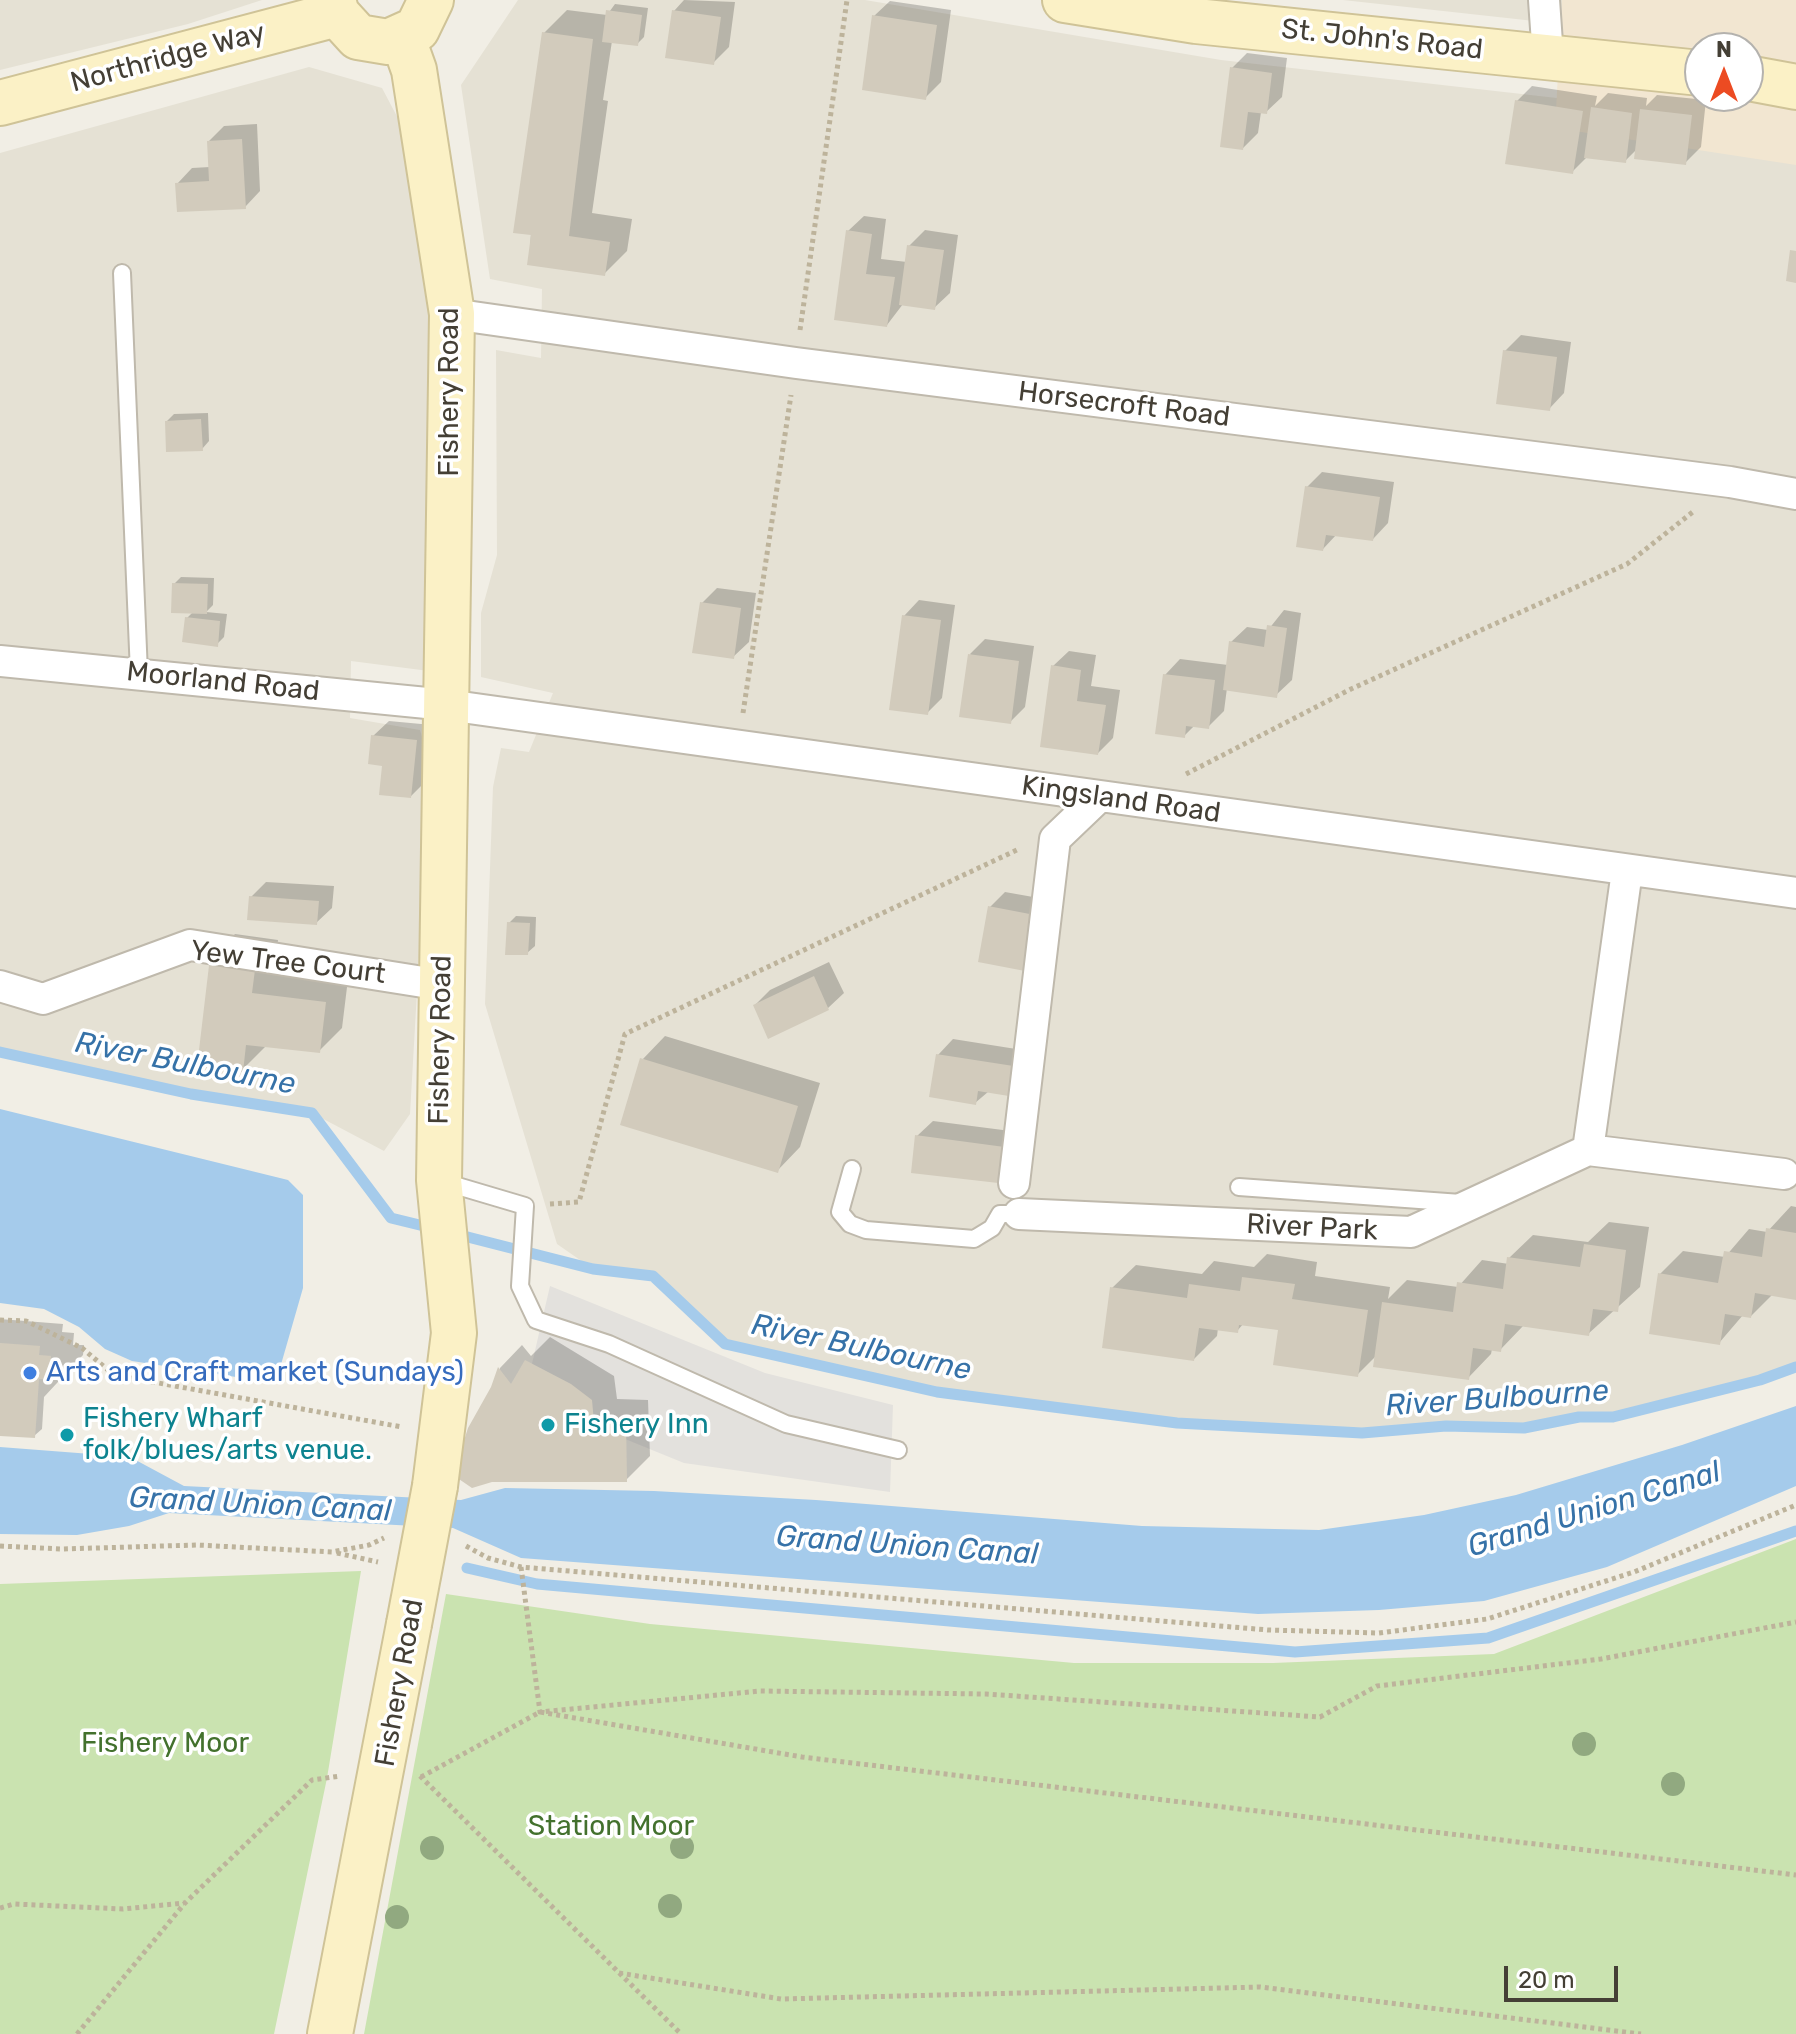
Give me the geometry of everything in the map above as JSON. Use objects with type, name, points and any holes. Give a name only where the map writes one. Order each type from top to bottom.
[{"type":"street","points":[[335,7],[358,37],[372,42],[403,39],[417,29],[431,0]]},
{"type":"street","name":"St. John's Road","points":[[1065,0],[1196,21],[1684,71]]},
{"type":"street","points":[[1544,0],[1548,57]]},
{"type":"street","name":"Northridge Way","points":[[0,103],[335,7]]},
{"type":"street","name":"Fishery Road","points":[[330,2034],[402,1773],[409,1624],[435,1486],[454,1333],[439,1180],[452,314],[414,70],[403,39]]},
{"type":"street","points":[[1764,81],[1796,87]]},
{"type":"street","name":"Horsecroft Road","points":[[452,314],[796,363],[1730,482],[1796,494]]},
{"type":"street","name":"Moorland Road","points":[[0,661],[447,705]]},
{"type":"street","name":"Kingsland Road","points":[[447,705],[1796,893]]},
{"type":"street","points":[[1014,1183],[1055,839],[1099,797]]},
{"type":"street","points":[[1627,871],[1588,1150],[1784,1174]]},
{"type":"street","name":"Yew Tree Court","points":[[0,986],[43,999],[190,945],[442,985]]},
{"type":"street","name":"River Park","points":[[1019,1214],[1411,1232],[1588,1150]]},
{"type":"lane","points":[[122,273],[139,673]]},
{"type":"lane","points":[[852,1169],[840,1212],[850,1224],[866,1230],[974,1239],[992,1228],[1000,1214],[1019,1214]]},
{"type":"lane","points":[[439,1180],[525,1206],[520,1286],[536,1320],[609,1344],[786,1424],[898,1450]]},
{"type":"lane","points":[[1239,1187],[1471,1204]]},
{"type":"path","points":[[738,746],[847,0]]},
{"type":"path","points":[[1153,804],[1190,771],[1351,689],[1627,564],[1730,482]]},
{"type":"path","points":[[525,1206],[579,1202],[625,1034],[1033,843]]},
{"type":"path","points":[[0,1320],[26,1321],[82,1348],[114,1375],[381,1425],[442,1429]]},
{"type":"path","points":[[463,1545],[488,1558],[521,1567],[1268,1630],[1379,1633],[1487,1619],[1634,1572],[1796,1505]]},
{"type":"path","points":[[0,1546],[62,1549],[197,1545],[332,1552],[369,1545],[385,1538]]},
{"type":"path","points":[[521,1567],[540,1712]]},
{"type":"path","points":[[77,2034],[185,1903],[312,1780],[402,1773],[540,1712],[760,1691],[986,1694],[1320,1717],[1377,1686],[1601,1659],[1796,1622]]},
{"type":"path","points":[[540,1712],[802,1757],[1796,1875]]},
{"type":"path","points":[[402,1773],[681,2034]]},
{"type":"path","points":[[0,1908],[14,1904],[123,1909],[185,1903]]},
{"type":"path","points":[[619,1973],[781,1999],[1260,1987],[1641,2034]]},
{"type":"shaded area","points":[[0,0],[262,0],[188,24],[0,70]]},
{"type":"shaded area","points":[[518,0],[865,0],[1221,60],[1796,125],[1796,1367],[1760,1380],[1613,1417],[1579,1417],[1524,1428],[1446,1426],[1362,1433],[1177,1423],[937,1392],[725,1344],[653,1276],[593,1269],[557,1244],[485,1004],[493,787],[501,748],[529,752],[553,693],[481,677],[481,613],[497,555],[496,350],[541,358],[542,289],[490,279],[461,85]]},
{"type":"shaded area","points":[[1343,0],[1796,0],[1598,28]]},
{"type":"shaded area","points":[[1562,0],[1796,0],[1796,165],[1555,128]]},
{"type":"shaded area","points":[[309,67],[382,88],[411,143],[424,230],[436,419],[429,671],[351,661],[350,718],[420,730],[430,764],[410,1114],[384,1151],[312,1113],[191,1094],[0,1052],[0,153]]},
{"type":"shaded area","points":[[550,1286],[765,1373],[893,1405],[890,1492],[684,1463],[524,1398]]},
{"type":"green space","name":"Station Moor","points":[[1796,1539],[1796,2034],[364,2034],[446,1594],[650,1624],[1074,1663],[1273,1663],[1494,1654]]},
{"type":"green space","name":"Fishery Moor","points":[[361,1571],[327,1778],[274,2034],[0,2034],[0,1584]]},
{"type":"water","points":[[0,1109],[288,1180],[303,1195],[303,1288],[280,1368],[262,1381],[132,1361],[105,1349],[79,1327],[44,1309],[0,1303]]},
{"type":"water","name":"Grand Union Canal","points":[[1796,1406],[1796,1486],[1607,1567],[1484,1601],[1379,1610],[1258,1614],[521,1558],[453,1528],[169,1513],[129,1526],[77,1535],[0,1534],[0,1447],[130,1457],[184,1486],[461,1500],[505,1488],[654,1491],[816,1500],[1142,1526],[1319,1530],[1424,1515],[1516,1495],[1682,1445]]},
{"type":"building","points":[[606,10],[642,15],[638,46],[602,42]]},
{"type":"building","points":[[672,10],[721,17],[714,65],[665,58]]},
{"type":"building","points":[[872,15],[937,25],[926,100],[862,90]]},
{"type":"building","points":[[542,32],[593,39],[569,236],[610,242],[605,276],[527,265],[531,235],[513,233]]},
{"type":"building","points":[[1230,67],[1272,73],[1267,114],[1248,112],[1243,150],[1220,147]]},
{"type":"building","points":[[1515,100],[1583,111],[1573,174],[1505,164]]},
{"type":"building","points":[[1591,107],[1632,113],[1626,163],[1584,158]]},
{"type":"building","points":[[1640,109],[1692,115],[1686,165],[1634,159]]},
{"type":"building","points":[[242,139],[246,209],[177,212],[175,183],[209,181],[207,141]]},
{"type":"building","points":[[846,230],[872,234],[866,274],[895,277],[887,327],[834,320]]},
{"type":"building","points":[[907,245],[944,250],[935,310],[899,305]]},
{"type":"building","points":[[1790,250],[1796,251],[1796,283],[1786,281]]},
{"type":"building","points":[[1503,350],[1557,357],[1550,411],[1496,404]]},
{"type":"building","points":[[201,419],[203,451],[166,452],[165,421]]},
{"type":"building","points":[[1305,486],[1380,497],[1373,541],[1326,535],[1323,551],[1296,547]]},
{"type":"building","points":[[172,583],[208,584],[207,614],[171,613]]},
{"type":"building","points":[[700,602],[741,608],[734,659],[692,653]]},
{"type":"building","points":[[902,615],[941,620],[928,715],[889,710]]},
{"type":"building","points":[[185,617],[220,621],[218,647],[182,642]]},
{"type":"building","points":[[1267,625],[1287,628],[1277,698],[1223,690],[1229,641],[1264,647]]},
{"type":"building","points":[[968,654],[1019,661],[1011,724],[959,717]]},
{"type":"building","points":[[1051,665],[1081,670],[1077,701],[1106,705],[1098,755],[1040,747]]},
{"type":"building","points":[[1163,674],[1215,680],[1209,729],[1186,726],[1185,738],[1155,734]]},
{"type":"building","points":[[371,735],[417,740],[411,798],[379,795],[382,766],[368,764]]},
{"type":"building","points":[[249,896],[319,901],[317,925],[247,920]]},
{"type":"building","points":[[988,906],[1035,915],[1025,971],[978,962]]},
{"type":"building","points":[[507,922],[530,923],[528,955],[505,955]]},
{"type":"building","points":[[210,957],[256,962],[252,993],[326,1002],[320,1053],[246,1045],[243,1072],[197,1067]]},
{"type":"building","points":[[814,976],[829,1010],[768,1039],[753,1005]]},
{"type":"building","points":[[936,1054],[1020,1067],[1015,1097],[978,1091],[976,1105],[929,1097]]},
{"type":"building","points":[[640,1058],[798,1106],[778,1173],[620,1125]]},
{"type":"building","points":[[915,1135],[1012,1148],[1007,1184],[911,1173]]},
{"type":"building","points":[[1766,1228],[1796,1233],[1796,1300],[1755,1293],[1751,1318],[1725,1314],[1720,1345],[1649,1334],[1658,1273],[1718,1283],[1724,1251],[1762,1257]]},
{"type":"building","points":[[1584,1244],[1626,1250],[1618,1312],[1593,1309],[1589,1336],[1505,1324],[1501,1352],[1473,1348],[1469,1380],[1373,1367],[1382,1302],[1453,1312],[1457,1282],[1503,1289],[1507,1257],[1580,1267]]},
{"type":"building","points":[[1242,1277],[1295,1284],[1292,1299],[1368,1310],[1358,1377],[1273,1365],[1278,1330],[1239,1325],[1238,1333],[1199,1328],[1194,1361],[1102,1348],[1110,1287],[1187,1298],[1189,1284],[1240,1291]]},
{"type":"building","name":"Arts and Craft market (Sundays)","points":[[0,1343],[40,1346],[39,1355],[51,1356],[50,1367],[61,1368],[60,1380],[39,1379],[35,1438],[0,1436]]},
{"type":"building","name":"Fishery Inn","points":[[525,1360],[571,1384],[592,1400],[594,1422],[626,1423],[627,1482],[492,1482],[472,1488],[453,1475],[468,1428],[491,1387],[498,1367],[511,1384]]},
{"type":"waterway","name":"River Bulbourne","points":[[0,1052],[191,1094],[312,1113],[391,1218],[436,1229]]},
{"type":"waterway","name":"River Bulbourne","points":[[452,1233],[593,1269],[653,1276],[725,1344],[937,1392],[1177,1423],[1362,1433],[1446,1426],[1524,1428],[1579,1417],[1613,1417],[1760,1380],[1796,1367]]},
{"type":"waterway","points":[[467,1568],[537,1584],[1295,1652],[1488,1638],[1796,1531]]},
{"type":"place","name":"Arts and Craft market (Sundays)","points":[[30,1373]]},
{"type":"place","name":"Fishery Inn","points":[[548,1425]]},
{"type":"place","name":"Fishery Wharf folk/blues/arts venue.","points":[[67,1435]]}]
